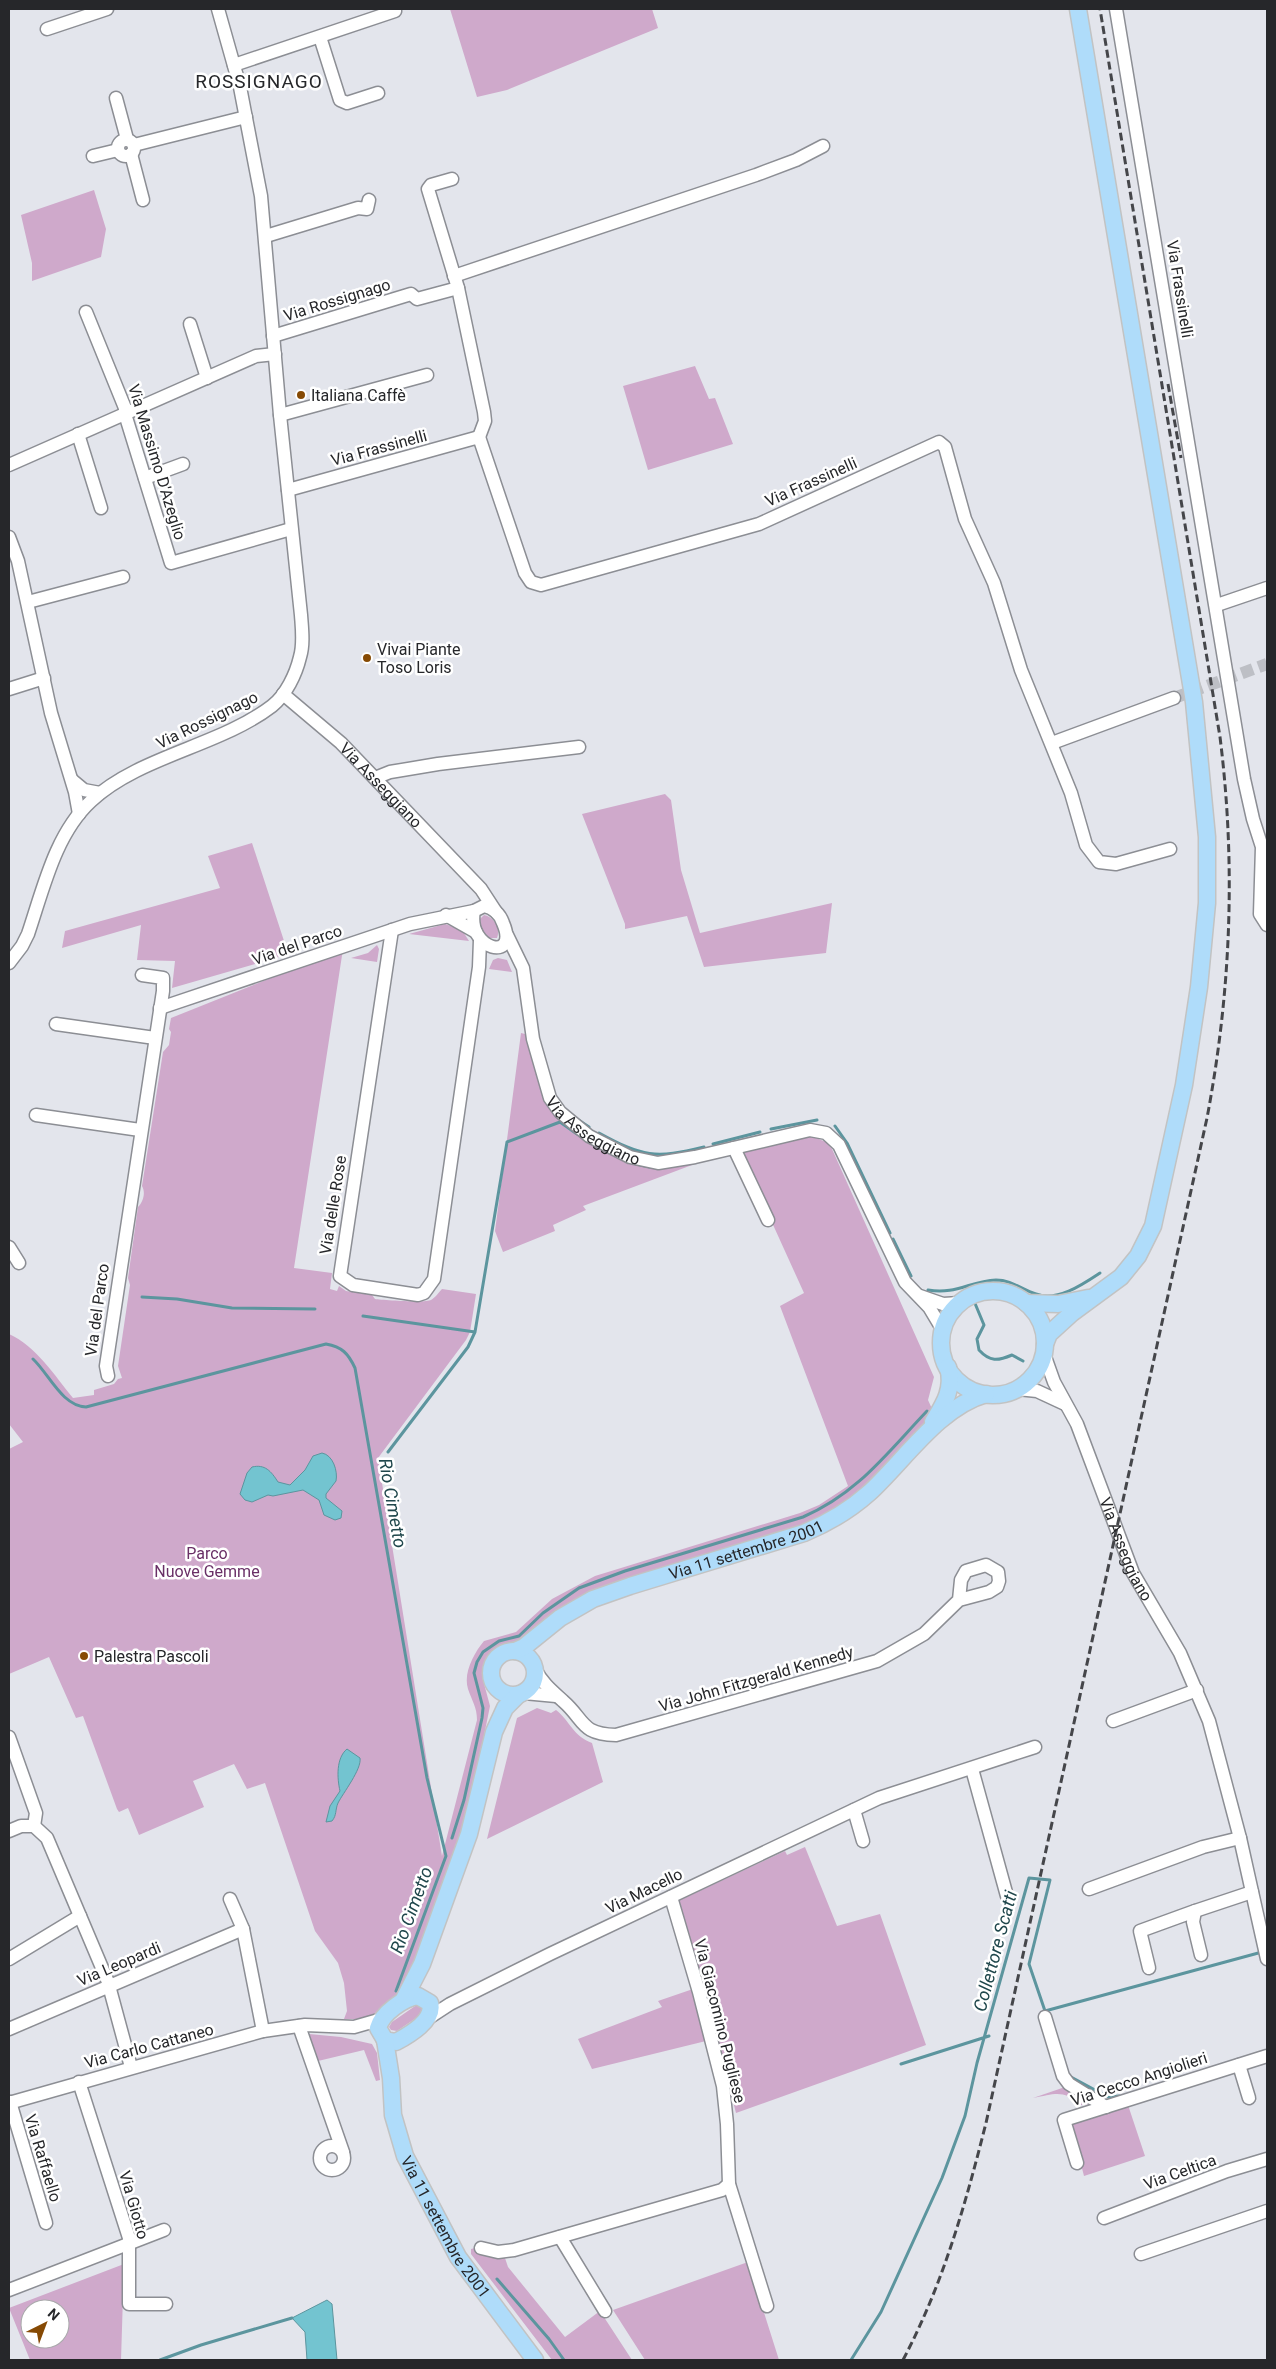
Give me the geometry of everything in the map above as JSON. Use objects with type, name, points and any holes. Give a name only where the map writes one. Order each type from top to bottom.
[{"type":"main road","points":[[1018,1389],[1037,1370],[1044,1349],[1055,1329],[1121,1277],[1138,1256],[1149,1236],[1156,1216],[1184,1085],[1199,987],[1207,903],[1207,837],[1194,702],[1078,9]]},
{"type":"main road","points":[[960,1303],[972,1296],[986,1292],[1000,1292],[1014,1296],[1026,1303],[1058,1304],[1095,1296]]},
{"type":"main road","name":"Via Asseggiano","points":[[960,1303],[950,1314],[943,1334],[942,1351],[948,1367],[967,1388],[986,1394],[1002,1394],[1018,1389]]},
{"type":"main road","name":"Via Asseggiano","points":[[1026,1303],[1040,1321],[1044,1349]]},
{"type":"main road","name":"Via 11 settembre 2001","points":[[926,1433],[946,1401],[951,1379],[948,1367]]},
{"type":"main road","name":"Via 11 settembre 2001","points":[[535,2360],[458,2257],[409,2165],[393,2115],[391,2078],[382,2031],[403,2001],[422,1964],[474,1815],[494,1732],[497,1688],[491,1676],[493,1663],[502,1654],[515,1651],[543,1633],[560,1618],[593,1599],[821,1526],[868,1494],[926,1433],[961,1406],[986,1394]]},
{"type":"main road","name":"Via 11 settembre 2001","points":[[494,1732],[505,1708],[534,1683],[534,1666],[543,1633]]},
{"type":"main road","points":[[515,1651],[528,1657],[534,1666]]},
{"type":"main road","points":[[497,1688],[506,1694],[521,1694]]},
{"type":"main road","name":"Via 11 settembre 2001","points":[[422,1964],[427,2006]]},
{"type":"main road","name":"Via 11 settembre 2001","points":[[403,2001],[414,1996],[427,2006]]},
{"type":"main road","points":[[382,2031],[396,2042],[403,2038],[427,2006]]},
{"type":"main road","name":"Via 11 settembre 2001","points":[[391,2078],[395,2057],[403,2038]]},
{"type":"street","points":[[46,29],[107,9]]},
{"type":"street","name":"Via Rossignago","points":[[9,963],[22,946],[28,934],[64,837],[79,814],[100,793],[124,777],[259,714],[273,705],[283,694],[294,676],[302,644],[261,196],[246,117],[218,9]]},
{"type":"street","name":"Via Frassinelli","points":[[1116,9],[1244,779],[1253,819],[1262,847],[1260,914],[1266,924]]},
{"type":"street","points":[[234,65],[395,11]]},
{"type":"street","points":[[320,37],[340,100],[347,103],[378,92]]},
{"type":"street","points":[[116,98],[131,146],[143,200]]},
{"type":"street","points":[[93,156],[118,150],[120,141],[131,146],[246,117]]},
{"type":"street","points":[[456,282],[756,175],[796,160],[823,146]]},
{"type":"street","points":[[452,178],[431,185],[428,189],[456,282],[484,412],[485,421],[479,437]]},
{"type":"street","points":[[266,236],[358,208],[368,209],[369,200]]},
{"type":"street","name":"Via Rossignago","points":[[273,336],[411,294],[417,299],[456,282]]},
{"type":"street","name":"Via Massimo D'Azeglio","points":[[86,312],[125,408],[124,414],[171,563],[291,529]]},
{"type":"street","points":[[190,324],[207,378]]},
{"type":"street","points":[[9,464],[256,356],[275,354]]},
{"type":"street","points":[[280,415],[427,375]]},
{"type":"street","points":[[78,434],[100,508]]},
{"type":"street","name":"Via Frassinelli","points":[[288,490],[479,437],[525,573],[531,582],[541,585],[759,524],[938,442],[945,447],[965,519],[994,583],[1021,670],[1071,793],[1086,845],[1099,862],[1116,864],[1170,849]]},
{"type":"street","points":[[145,478],[183,464]]},
{"type":"street","points":[[9,537],[18,561],[55,727],[72,780],[79,814]]},
{"type":"street","points":[[28,602],[123,577]]},
{"type":"street","points":[[1216,605],[1267,588]]},
{"type":"street","points":[[9,689],[44,678]]},
{"type":"street","name":"Via Asseggiano","points":[[283,694],[325,728],[481,889],[496,912],[523,968],[533,1039],[550,1098],[569,1121],[589,1136],[630,1157],[652,1162],[676,1161],[810,1130],[826,1133],[834,1138],[905,1282],[929,1307],[943,1334]]},
{"type":"street","points":[[1052,743],[1174,698]]},
{"type":"street","points":[[375,778],[390,772],[438,764],[579,747]]},
{"type":"street","points":[[72,780],[84,790],[100,793]]},
{"type":"street","points":[[473,882],[477,894],[472,918],[478,936]]},
{"type":"street","points":[[475,909],[490,908],[496,912]]},
{"type":"street","name":"Via del Parco","points":[[160,1008],[392,930],[475,909]]},
{"type":"street","points":[[446,915],[478,936]]},
{"type":"street","name":"Via delle Rose","points":[[392,930],[340,1276],[353,1285],[418,1295],[424,1293],[434,1279],[479,966],[478,936]]},
{"type":"street","points":[[479,966],[488,954],[506,944],[507,935]]},
{"type":"street","name":"Via Asseggiano","points":[[478,936],[514,961],[528,1004]]},
{"type":"street","name":"Via del Parco","points":[[108,1376],[106,1366],[163,978],[142,975]]},
{"type":"street","points":[[56,1024],[155,1038]]},
{"type":"street","points":[[36,1115],[140,1130]]},
{"type":"street","points":[[734,1148],[768,1220]]},
{"type":"street","points":[[9,1246],[20,1263]]},
{"type":"street","points":[[916,1294],[943,1304],[960,1303]]},
{"type":"street","name":"Via Asseggiano","points":[[1044,1349],[1065,1404],[1077,1424],[1133,1573],[1180,1653],[1210,1726],[1240,1838],[1267,1959]]},
{"type":"street","name":"Via Asseggiano","points":[[1018,1389],[1037,1391],[1065,1404]]},
{"type":"street","name":"Via John Fitzgerald Kennedy","points":[[534,1666],[548,1689],[563,1701],[579,1721],[591,1730],[606,1734],[629,1732],[878,1661],[924,1634],[959,1600]]},
{"type":"street","points":[[1113,1721],[1196,1690]]},
{"type":"street","points":[[521,1694],[556,1696]]},
{"type":"street","points":[[9,1737],[36,1813],[34,1826]]},
{"type":"street","name":"Via Macello","points":[[427,2006],[450,2004],[748,1858],[879,1798],[1035,1747]]},
{"type":"street","points":[[972,1769],[1007,1896]]},
{"type":"street","points":[[854,1810],[863,1841]]},
{"type":"street","points":[[9,1831],[22,1826],[34,1826],[47,1838],[109,1986],[131,2067]]},
{"type":"street","points":[[1089,1888],[1203,1847],[1240,1838]]},
{"type":"street","points":[[1149,1968],[1140,1932],[1252,1892]]},
{"type":"street","name":"Via Giacomino Pugliese","points":[[671,1897],[699,1992],[722,2086],[727,2124],[729,2184],[767,2306]]},
{"type":"street","points":[[230,1899],[243,1929],[263,2031]]},
{"type":"street","points":[[1195,1911],[1193,1922],[1201,1955]]},
{"type":"street","points":[[9,1959],[80,1916]]},
{"type":"street","name":"Via Leopardi","points":[[9,2029],[243,1929]]},
{"type":"street","points":[[1045,2017],[1063,2076],[1070,2084],[1106,2107]]},
{"type":"street","points":[[299,2026],[337,2144]]},
{"type":"street","name":"Via Carlo Cattaneo","points":[[9,2103],[263,2031],[299,2026],[354,2027],[382,2031]]},
{"type":"street","name":"Via Cecco Angiolieri","points":[[1077,2163],[1064,2120],[1267,2056]]},
{"type":"street","points":[[1239,2065],[1249,2098]]},
{"type":"street","name":"Via Giotto","points":[[79,2082],[130,2244],[129,2304],[166,2304]]},
{"type":"street","name":"Via Raffaello","points":[[9,2103],[46,2223]]},
{"type":"street","name":"Via Celtica","points":[[1104,2218],[1267,2159]]},
{"type":"street","points":[[481,2248],[498,2252],[514,2250],[722,2190],[729,2184]]},
{"type":"street","points":[[1141,2254],[1267,2211]]},
{"type":"street","points":[[9,2290],[164,2230]]},
{"type":"street","points":[[560,2238],[605,2311]]},
{"type":"green space","points":[[450,9],[652,9],[658,28],[507,90],[477,97]]},
{"type":"green space","points":[[94,190],[106,229],[101,257],[32,281],[32,263],[21,215]]},
{"type":"green space","points":[[695,366],[709,399],[715,398],[733,444],[648,470],[623,386]]},
{"type":"green space","points":[[665,794],[671,800],[681,870],[700,933],[832,903],[826,953],[704,967],[687,916],[625,929],[625,924],[582,814]]},
{"type":"green space","points":[[252,843],[286,947],[276,950],[279,957],[172,988],[175,961],[137,960],[141,925],[62,948],[65,931],[220,888],[208,856]]},
{"type":"green space","points":[[484,915],[491,918],[496,924],[498,930],[497,938],[489,938],[482,931],[479,920]]},
{"type":"green space","points":[[445,924],[462,930],[469,941],[409,934]]},
{"type":"green space","points":[[377,945],[379,949],[377,962],[351,958],[368,953]]},
{"type":"green space","name":"Parco Nuove Gemme","points":[[343,949],[294,1268],[332,1273],[330,1289],[337,1291],[339,1286],[346,1291],[372,1295],[375,1299],[427,1301],[432,1299],[442,1289],[476,1294],[470,1332],[466,1340],[378,1458],[442,1856],[477,1720],[468,1689],[468,1670],[473,1657],[484,1641],[516,1632],[552,1599],[595,1576],[800,1513],[819,1505],[848,1486],[780,1306],[804,1293],[740,1152],[811,1136],[826,1142],[832,1149],[934,1377],[928,1400],[933,1411],[916,1433],[886,1464],[842,1504],[800,1527],[581,1597],[561,1608],[518,1643],[496,1649],[486,1661],[482,1676],[490,1706],[470,1805],[404,1991],[377,2014],[355,2019],[344,2019],[347,2011],[344,1983],[338,1963],[315,1931],[265,1783],[247,1789],[234,1764],[193,1781],[204,1807],[139,1835],[128,1808],[119,1812],[117,1809],[83,1716],[76,1718],[49,1657],[9,1674],[9,1449],[23,1442],[9,1424],[9,1334],[19,1339],[36,1354],[73,1398],[94,1395],[94,1390],[114,1384],[118,1379],[122,1378],[118,1366],[130,1285],[128,1278],[138,1207],[144,1192],[142,1186],[163,1052],[169,1045],[171,1018]]},
{"type":"green space","points":[[498,958],[507,960],[512,972],[489,969],[493,960]]},
{"type":"green space","points":[[521,1033],[529,1035],[536,1066],[570,1118],[644,1161],[700,1162],[583,1206],[586,1210],[553,1225],[555,1231],[503,1252],[495,1231]]},
{"type":"green space","points":[[537,1708],[551,1713],[556,1710],[580,1736],[592,1743],[603,1782],[487,1839],[517,1718]]},
{"type":"green space","points":[[805,1847],[837,1926],[880,1914],[926,2045],[736,2113],[705,1993],[676,1902],[785,1851],[787,1855]]},
{"type":"green space","points":[[693,1989],[706,2041],[592,2069],[578,2039],[662,2007],[658,2001]]},
{"type":"green space","points":[[418,2004],[423,2006],[422,2014],[397,2031],[391,2030],[389,2027],[392,2022]]},
{"type":"green space","points":[[309,2034],[341,2037],[372,2044],[377,2053],[380,2080],[376,2081],[364,2050],[318,2061]]},
{"type":"green space","points":[[1065,2087],[1092,2104],[1081,2105],[1069,2097],[1058,2094],[1033,2098]]},
{"type":"green space","points":[[1128,2105],[1145,2156],[1084,2176],[1071,2125]]},
{"type":"green space","points":[[475,2248],[488,2255],[505,2258],[508,2267],[565,2337],[600,2311],[632,2360],[552,2360],[471,2254],[471,2249]]},
{"type":"green space","points":[[748,2262],[779,2360],[645,2360],[613,2310]]},
{"type":"green space","points":[[124,2264],[121,2360],[30,2360],[26,2349],[70,2349],[70,2299],[33,2299]]},
{"type":"green space","points":[[20,2304],[20,2335],[9,2308]]},
{"type":"water","points":[[322,1453],[332,1460],[336,1473],[336,1481],[326,1494],[326,1498],[342,1511],[341,1518],[335,1520],[324,1515],[319,1500],[303,1490],[273,1496],[268,1495],[252,1502],[245,1500],[240,1494],[247,1473],[252,1467],[264,1468],[278,1482],[290,1485],[305,1470],[313,1456]]},
{"type":"water","points":[[347,1749],[360,1758],[360,1763],[338,1803],[334,1819],[326,1822],[330,1806],[340,1791],[338,1780],[339,1763]]},
{"type":"water","points":[[327,2300],[332,2304],[337,2360],[307,2360],[305,2332],[292,2318]]},
{"type":"waterway","points":[[577,1119],[589,1127]]},
{"type":"waterway","points":[[771,1129],[817,1120]]},
{"type":"waterway","points":[[388,1452],[468,1347],[475,1332],[507,1142],[560,1122],[577,1134]]},
{"type":"waterway","points":[[835,1126],[847,1143],[890,1233]]},
{"type":"waterway","points":[[713,1144],[760,1132]]},
{"type":"waterway","points":[[599,1133],[627,1147],[650,1154],[673,1153],[704,1147]]},
{"type":"waterway","points":[[636,1164],[650,1167]]},
{"type":"waterway","points":[[893,1239],[911,1276]]},
{"type":"waterway","points":[[928,1290],[947,1291],[987,1281],[1002,1280],[1036,1294],[1052,1296],[1069,1291],[1100,1273]]},
{"type":"waterway","points":[[967,1286],[969,1291]]},
{"type":"waterway","points":[[142,1297],[177,1299],[232,1308],[315,1309]]},
{"type":"waterway","points":[[974,1301],[984,1325],[977,1339],[979,1350],[987,1357],[994,1359],[1012,1355],[1023,1361]]},
{"type":"waterway","points":[[363,1316],[475,1332]]},
{"type":"waterway","name":"Rio Cimetto","points":[[33,1359],[63,1395],[77,1405],[86,1407],[326,1344],[340,1349],[347,1355],[355,1368],[427,1778],[446,1856],[396,1991]]},
{"type":"waterway","points":[[452,1838],[464,1800],[482,1718],[483,1708],[474,1673],[477,1662],[483,1652],[499,1641],[519,1636],[543,1613],[579,1588],[625,1571],[803,1517],[822,1508],[840,1497],[870,1471],[927,1411]]},
{"type":"waterway","name":"Collettore Scatti","points":[[851,2360],[881,2312],[942,2178],[965,2116],[977,2063],[1029,1878],[1050,1880],[1029,1964],[1045,2011],[1262,1952]]},
{"type":"waterway","points":[[901,2064],[989,2036]]},
{"type":"waterway","points":[[1071,2077],[1108,2097],[1119,2096]]},
{"type":"waterway","name":"Rio Cimetto","points":[[497,2279],[549,2339],[564,2360]]},
{"type":"waterway","points":[[160,2360],[201,2345],[292,2318]]},
{"type":"tunnel","points":[[1174,698],[1267,664]]},
{"type":"railway","points":[[903,2360],[930,2303],[952,2244],[986,2123],[1207,1118],[1215,1070],[1226,975],[1229,880],[1228,833],[1220,737],[1100,9]]},
{"type":"railway","points":[[1168,384],[1181,458]]},
{"type":"place","name":"Italiana Caffè","points":[[301,395]]},
{"type":"place","name":"Vivai Piante Toso Loris","points":[[367,658]]},
{"type":"place","name":"Palestra Pascoli","points":[[84,1656]]},
{"type":"district","name":"ROSSIGNAGO","points":[[259,81]]}]
